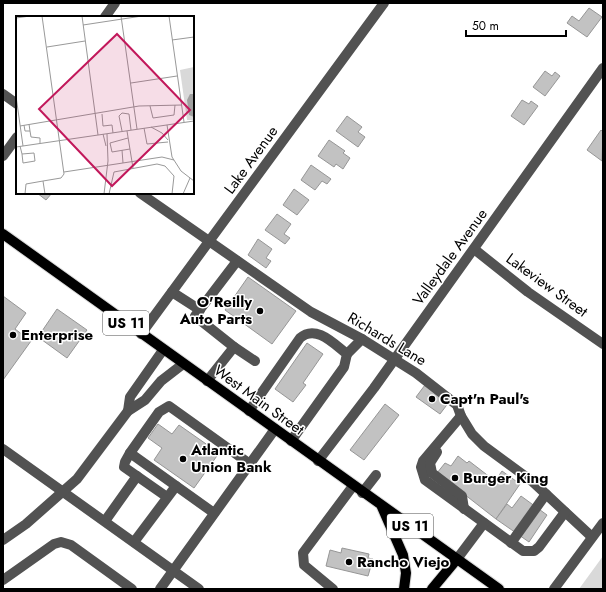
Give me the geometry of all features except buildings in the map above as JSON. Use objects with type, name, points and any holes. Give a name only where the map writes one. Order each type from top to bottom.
[{"type":"main road","name":"West Main Street","points":[[3,234],[362,493],[499,589]]},
{"type":"main road","points":[[382,507],[403,555],[406,573],[404,589]]},
{"type":"main road","points":[[432,589],[457,559]]},
{"type":"street","points":[[106,16],[115,3]]},
{"type":"street","name":"Lake Avenue","points":[[141,334],[384,3]]},
{"type":"street","name":"Valleydale Avenue","points":[[318,461],[378,391],[395,359],[603,68]]},
{"type":"street","points":[[3,94],[16,103]]},
{"type":"street","points":[[3,156],[16,137]]},
{"type":"street","name":"Richards Lane","points":[[141,194],[311,312],[362,339],[395,359],[457,405],[461,416],[472,434],[484,446],[533,482],[592,537]]},
{"type":"street","name":"Lakeview Street","points":[[474,249],[528,292],[603,344]]},
{"type":"street","points":[[238,261],[195,316],[234,347],[255,361]]},
{"type":"street","points":[[172,292],[200,310]]},
{"type":"street","points":[[249,411],[305,334],[315,333],[322,335],[347,354]]},
{"type":"street","points":[[291,441],[344,367],[347,354],[362,339]]},
{"type":"street","points":[[207,381],[234,347]]},
{"type":"street","points":[[128,411],[130,397],[163,350]]},
{"type":"street","points":[[3,540],[26,524],[77,479],[128,411],[145,400],[161,381],[183,364]]},
{"type":"street","points":[[167,497],[124,467],[124,462],[159,412],[169,406],[250,464]]},
{"type":"street","points":[[461,416],[423,461],[421,467],[425,480],[523,551],[534,551],[539,547],[565,512]]},
{"type":"street","points":[[160,589],[274,430]]},
{"type":"street","points":[[3,449],[199,589]]},
{"type":"street","points":[[130,453],[214,513]]},
{"type":"street","points":[[362,493],[376,475]]},
{"type":"street","points":[[105,521],[137,476]]},
{"type":"street","points":[[134,542],[176,486]]},
{"type":"street","points":[[333,589],[304,565],[302,560],[303,553],[353,486]]},
{"type":"street","points":[[511,543],[546,494]]},
{"type":"street","points":[[457,559],[484,523]]},
{"type":"street","points":[[554,589],[603,523]]},
{"type":"street","points":[[3,580],[54,544],[61,542],[71,545],[132,589]]},
{"type":"shaded area","points":[[603,556],[603,589],[579,589]]},
{"type":"place","name":"O'Reilly Auto Parts","points":[[260,311]]},
{"type":"place","name":"Enterprise","points":[[13,335]]},
{"type":"place","name":"Capt'n Paul's","points":[[432,399]]},
{"type":"place","name":"Atlantic Union Bank","points":[[183,459]]},
{"type":"place","name":"Burger King","points":[[455,478]]},
{"type":"place","name":"Rancho Viejo","points":[[349,562]]}]
